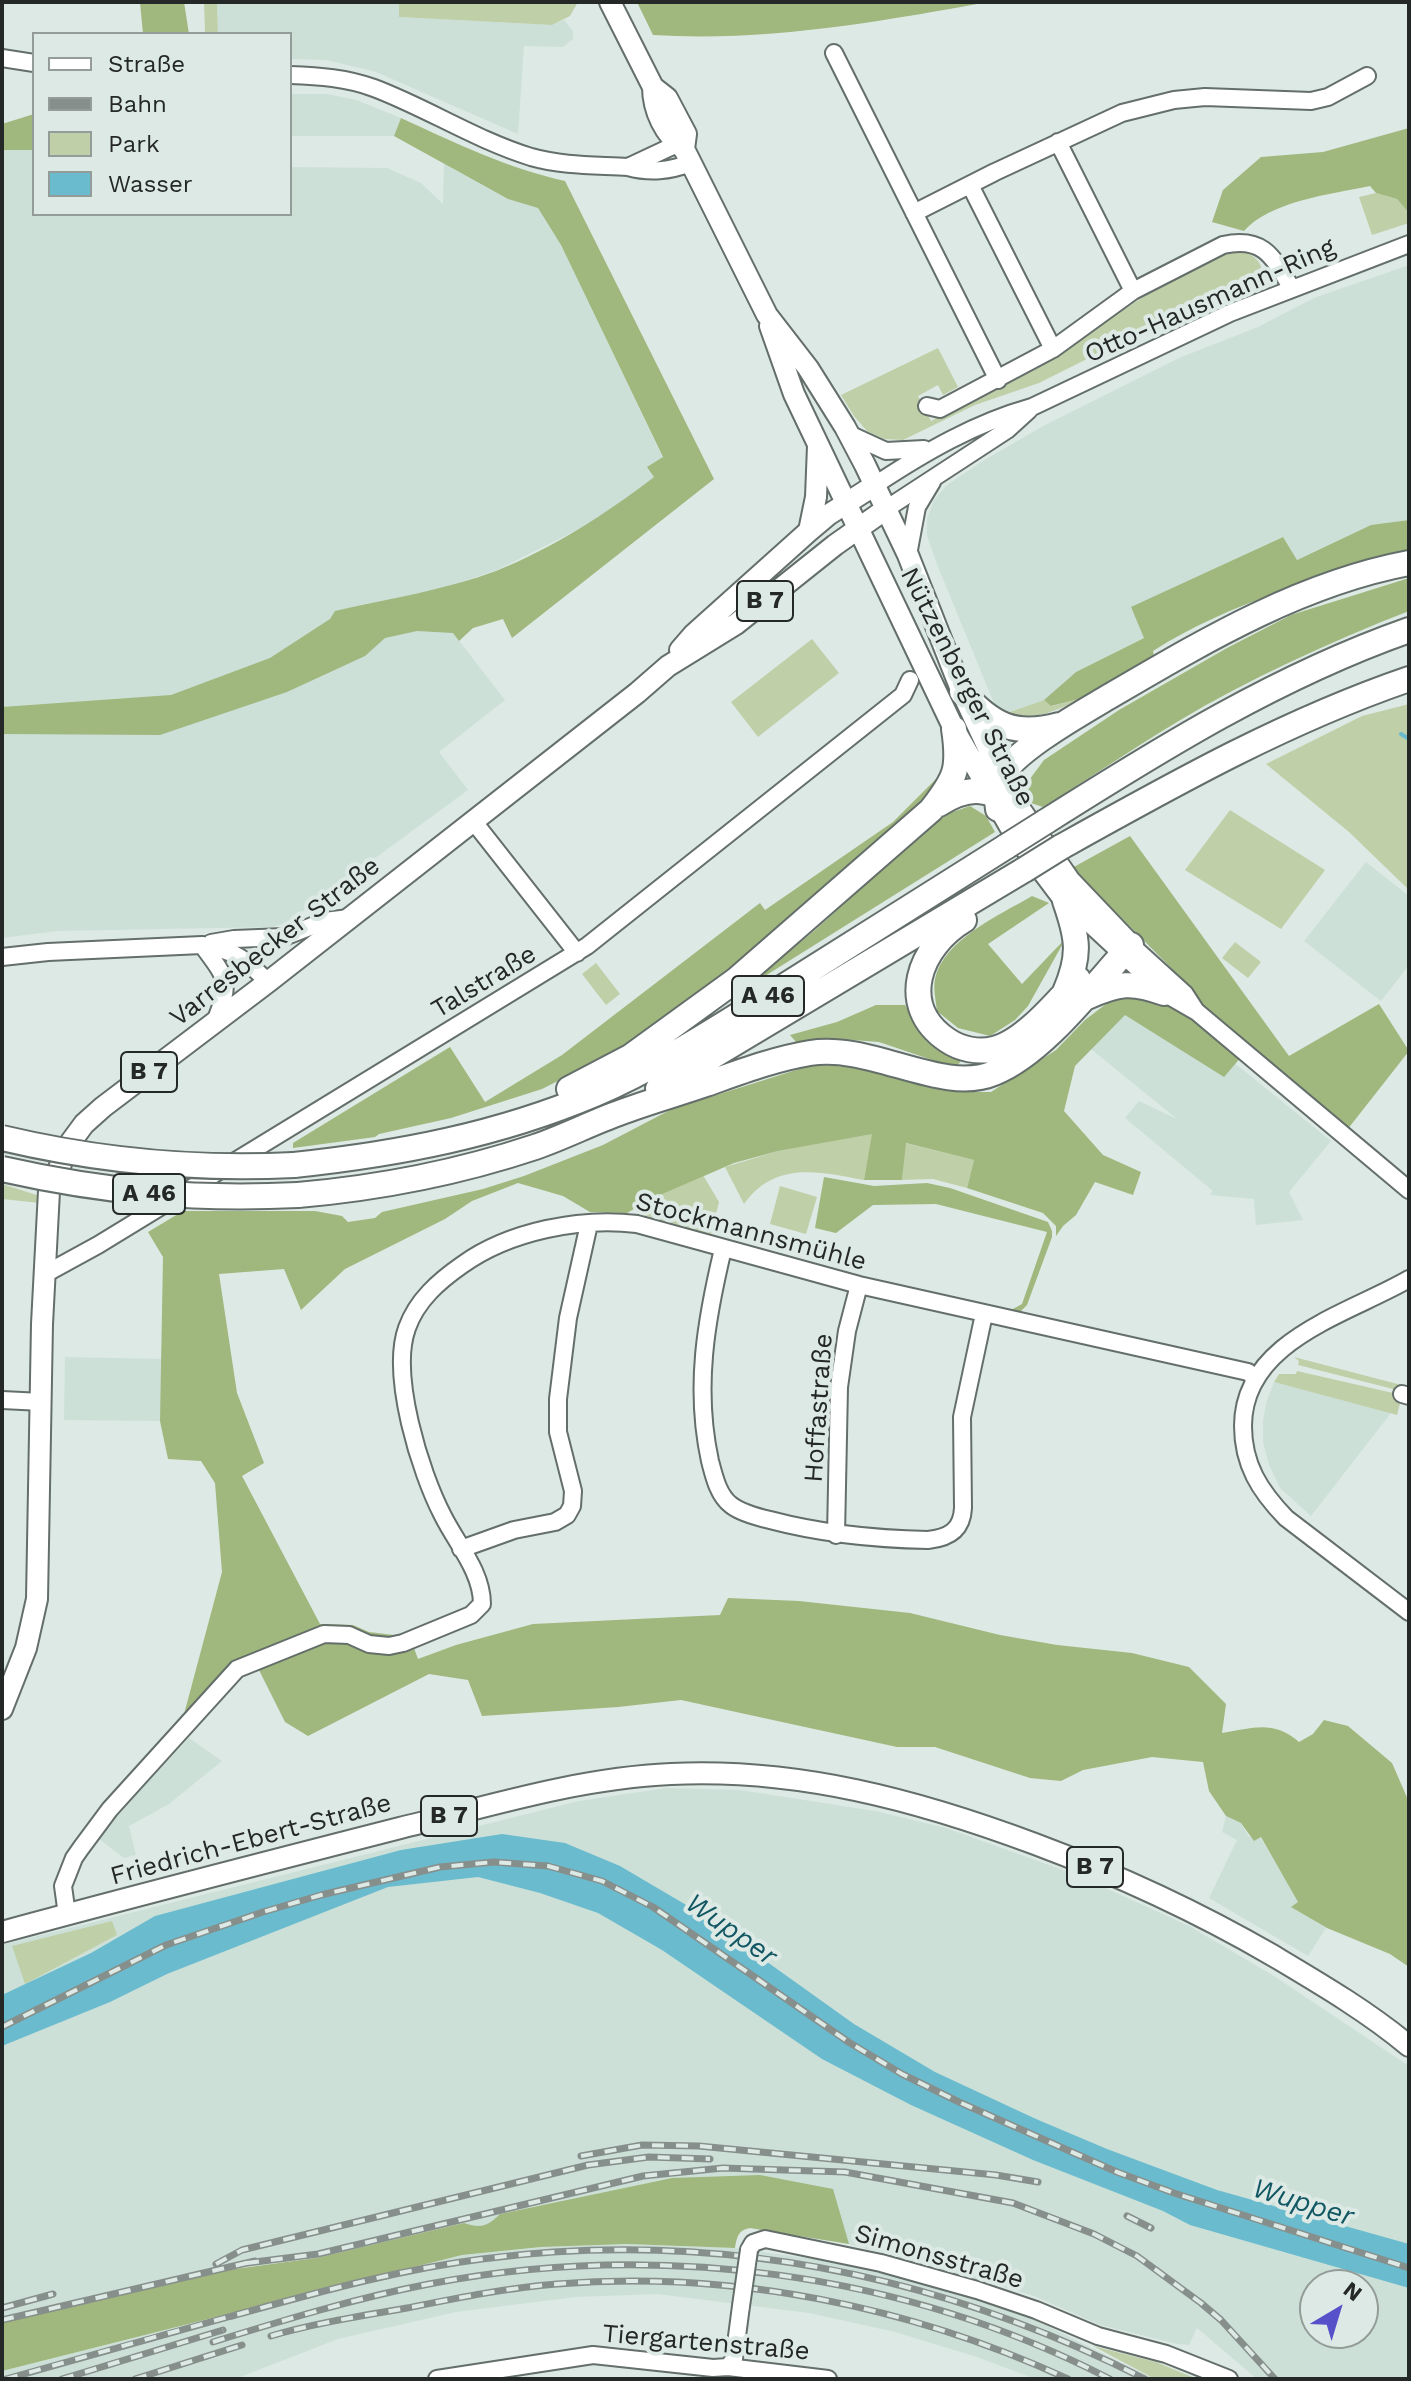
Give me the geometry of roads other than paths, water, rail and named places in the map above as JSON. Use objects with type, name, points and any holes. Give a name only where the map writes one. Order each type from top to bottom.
[{"type":"highway","points":[[399,1152],[429,1138],[487,1124],[547,1100],[630,1057],[748,970],[931,810],[959,792],[999,795],[1016,760],[1065,723],[1233,626],[1311,592],[1409,563]]},
{"type":"highway","name":"A 46","points":[[2,1138],[51,1150],[137,1163],[240,1168],[294,1165],[399,1152],[494,1130],[594,1094],[636,1075],[718,1027],[1241,703],[1305,671],[1409,630]]},
{"type":"highway","points":[[1121,946],[1072,997],[1014,1040],[994,1049],[965,1049],[951,1043],[937,1033],[921,1010],[919,980],[922,967],[944,935],[1028,875],[1064,852],[1125,822],[1149,799],[1253,743],[1333,707],[1409,679]]},
{"type":"highway","points":[[962,692],[979,711],[1005,726],[1036,731],[1065,723]]},
{"type":"highway","points":[[931,810],[956,770],[958,757],[954,729]]},
{"type":"highway","name":"A 46","points":[[2,1169],[131,1193],[234,1198],[363,1189],[451,1172],[534,1147],[618,1113],[1028,875]]},
{"type":"highway","points":[[618,1113],[746,1070],[813,1052],[864,1054],[945,1077],[977,1078],[994,1074],[1046,1037],[1072,997],[1078,951],[1065,901]]},
{"type":"highway","points":[[1072,997],[1127,984],[1143,985],[1164,993]]},
{"type":"main road","points":[[610,2],[653,87],[667,98],[686,134],[684,152],[767,315]]},
{"type":"main road","name":"Nützenberger Straße","points":[[767,315],[808,368],[849,434],[875,485],[908,555],[999,795],[1026,852],[1065,901]]},
{"type":"main road","name":"Nützenberger Straße","points":[[767,315],[774,343],[794,394],[954,729],[999,795],[1121,946]]},
{"type":"main road","points":[[809,531],[816,497],[818,446]]},
{"type":"main road","name":"B 7","points":[[846,503],[875,485]]},
{"type":"main road","name":"Varresbecker Straße","points":[[668,666],[693,635],[809,531],[846,503]]},
{"type":"main road","name":"B 7","points":[[857,528],[886,509]]},
{"type":"main road","name":"Varresbecker Straße","points":[[2,1709],[26,1648],[37,1599],[49,1191],[70,1143],[84,1124],[103,1107],[474,822],[668,666],[736,624],[857,528]]},
{"type":"main road","name":"Friedrich-Ebert-Straße","points":[[2,1932],[555,1790],[667,1774],[746,1774],[799,1779],[888,1796],[952,1814],[1126,1880],[1175,1902],[1247,1941],[1335,1993],[1409,2046]]},
{"type":"street","points":[[834,53],[998,380]]},
{"type":"street","points":[[2,58],[32,63]]},
{"type":"street","points":[[292,75],[331,78],[372,88],[531,157],[562,164],[669,170],[684,152]]},
{"type":"street","points":[[914,213],[1122,113],[1174,100],[1205,97],[1311,101],[1328,97],[1367,76]]},
{"type":"street","points":[[1058,142],[1133,291]]},
{"type":"street","points":[[628,167],[684,152]]},
{"type":"street","points":[[970,185],[1053,349]]},
{"type":"street","points":[[927,406],[940,409],[998,380],[1053,349],[1133,291],[1223,245],[1239,242],[1260,246],[1292,289]]},
{"type":"street","name":"Otto-Hausmann-Ring","points":[[875,485],[933,447],[1000,416],[1032,407],[1230,313],[1409,244]]},
{"type":"street","name":"Otto-Hausmann-Ring","points":[[886,509],[941,470],[1007,430],[1032,407]]},
{"type":"street","points":[[849,434],[886,451],[933,447]]},
{"type":"street","points":[[908,555],[921,497],[941,470]]},
{"type":"street","name":"Talstraße","points":[[45,1274],[98,1245],[577,953],[903,695],[910,680]]},
{"type":"street","points":[[474,822],[577,953]]},
{"type":"street","name":"Nützenberger Straße","points":[[1065,901],[1185,994],[1197,1012]]},
{"type":"street","points":[[2,957],[284,937],[325,921],[349,918]]},
{"type":"street","points":[[202,945],[227,949],[249,963],[268,982]]},
{"type":"street","points":[[202,945],[222,971],[226,985],[215,1022]]},
{"type":"street","name":"Nützenberger Straße","points":[[1121,946],[1164,993],[1197,1012],[1409,1190]]},
{"type":"street","name":"Stockmannsmühle","points":[[67,1915],[63,1886],[81,1848],[110,1809],[237,1669],[324,1634],[349,1635],[369,1644],[389,1646],[471,1615],[482,1604],[482,1590],[436,1501],[413,1434],[401,1357],[414,1311],[431,1289],[468,1260],[494,1246],[523,1236],[589,1224],[614,1221],[637,1224],[859,1285],[1248,1372],[1256,1379]]},
{"type":"street","points":[[461,1549],[514,1530],[555,1522],[567,1515],[572,1506],[573,1491],[558,1432],[558,1399],[568,1318],[589,1224]]},
{"type":"street","points":[[723,1249],[705,1331],[702,1379],[707,1445],[713,1473],[728,1503],[762,1518],[836,1535],[928,1540],[942,1539],[958,1527],[963,1520],[962,1417],[984,1314]]},
{"type":"street","points":[[1409,1279],[1335,1316],[1277,1354],[1249,1392],[1243,1421],[1246,1454],[1255,1481],[1286,1518],[1409,1612]]},
{"type":"street","name":"Hoffastraße","points":[[836,1535],[839,1387],[847,1331],[859,1285]]},
{"type":"street","points":[[2,1400],[42,1402]]},
{"type":"street","name":"Simonsstraße","points":[[728,2367],[734,2359],[749,2250],[757,2241],[765,2239],[928,2275],[1009,2300],[1098,2336],[1166,2354],[1229,2379]]},
{"type":"street","name":"Tiergartenstraße","points":[[437,2379],[593,2355],[828,2379]]},
{"type":"water","points":[[502,1834],[565,1843],[620,1866],[693,1909],[854,2024],[935,2072],[1107,2149],[1217,2190],[1409,2244],[1409,2288],[1379,2279],[1379,2269],[1343,2269],[1190,2225],[1163,2211],[1033,2160],[911,2105],[822,2059],[662,1950],[598,1913],[540,1893],[478,1877],[388,1887],[167,1974],[110,2002],[2,2046],[2,1995],[91,1953],[155,1916],[401,1850]]},
{"type":"waterway","points":[[1401,734],[1409,739]]},
{"type":"railway","points":[[2,2027],[166,1945],[263,1912],[440,1867],[494,1862],[548,1866],[602,1881],[653,1907],[850,2043],[902,2074],[959,2102],[1117,2172],[1409,2268]]},
{"type":"railway","points":[[581,2156],[642,2145],[699,2146],[996,2175],[1038,2182]]},
{"type":"railway","points":[[216,2264],[242,2250],[588,2165],[649,2157],[710,2159]]},
{"type":"railway","points":[[247,2263],[318,2254],[643,2176],[723,2168],[845,2172],[1013,2203],[1094,2234],[1137,2256],[1201,2303],[1221,2320],[1275,2379]]},
{"type":"railway","points":[[1127,2216],[1151,2228]]},
{"type":"railway","points":[[6,2379],[291,2300],[417,2269],[569,2251],[655,2250],[739,2256],[822,2268],[905,2287],[986,2311],[1066,2342],[1145,2379]]},
{"type":"railway","points":[[2,2320],[255,2261]]},
{"type":"railway","points":[[213,2342],[347,2303],[429,2284],[515,2271],[602,2265],[690,2267],[777,2275],[864,2290],[948,2313],[1031,2342],[1110,2379]]},
{"type":"railway","points":[[271,2336],[339,2320],[519,2288],[623,2281],[688,2283],[754,2289],[883,2313],[1008,2353],[1068,2379]]},
{"type":"railway","points":[[2,2308],[53,2294]]},
{"type":"railway","points":[[62,2379],[223,2330]]},
{"type":"railway","points":[[135,2379],[242,2345]]},
{"type":"water label","name":"Wupper","points":[[731,1930]]},
{"type":"water label","name":"Wupper","points":[[1303,2203]]}]
